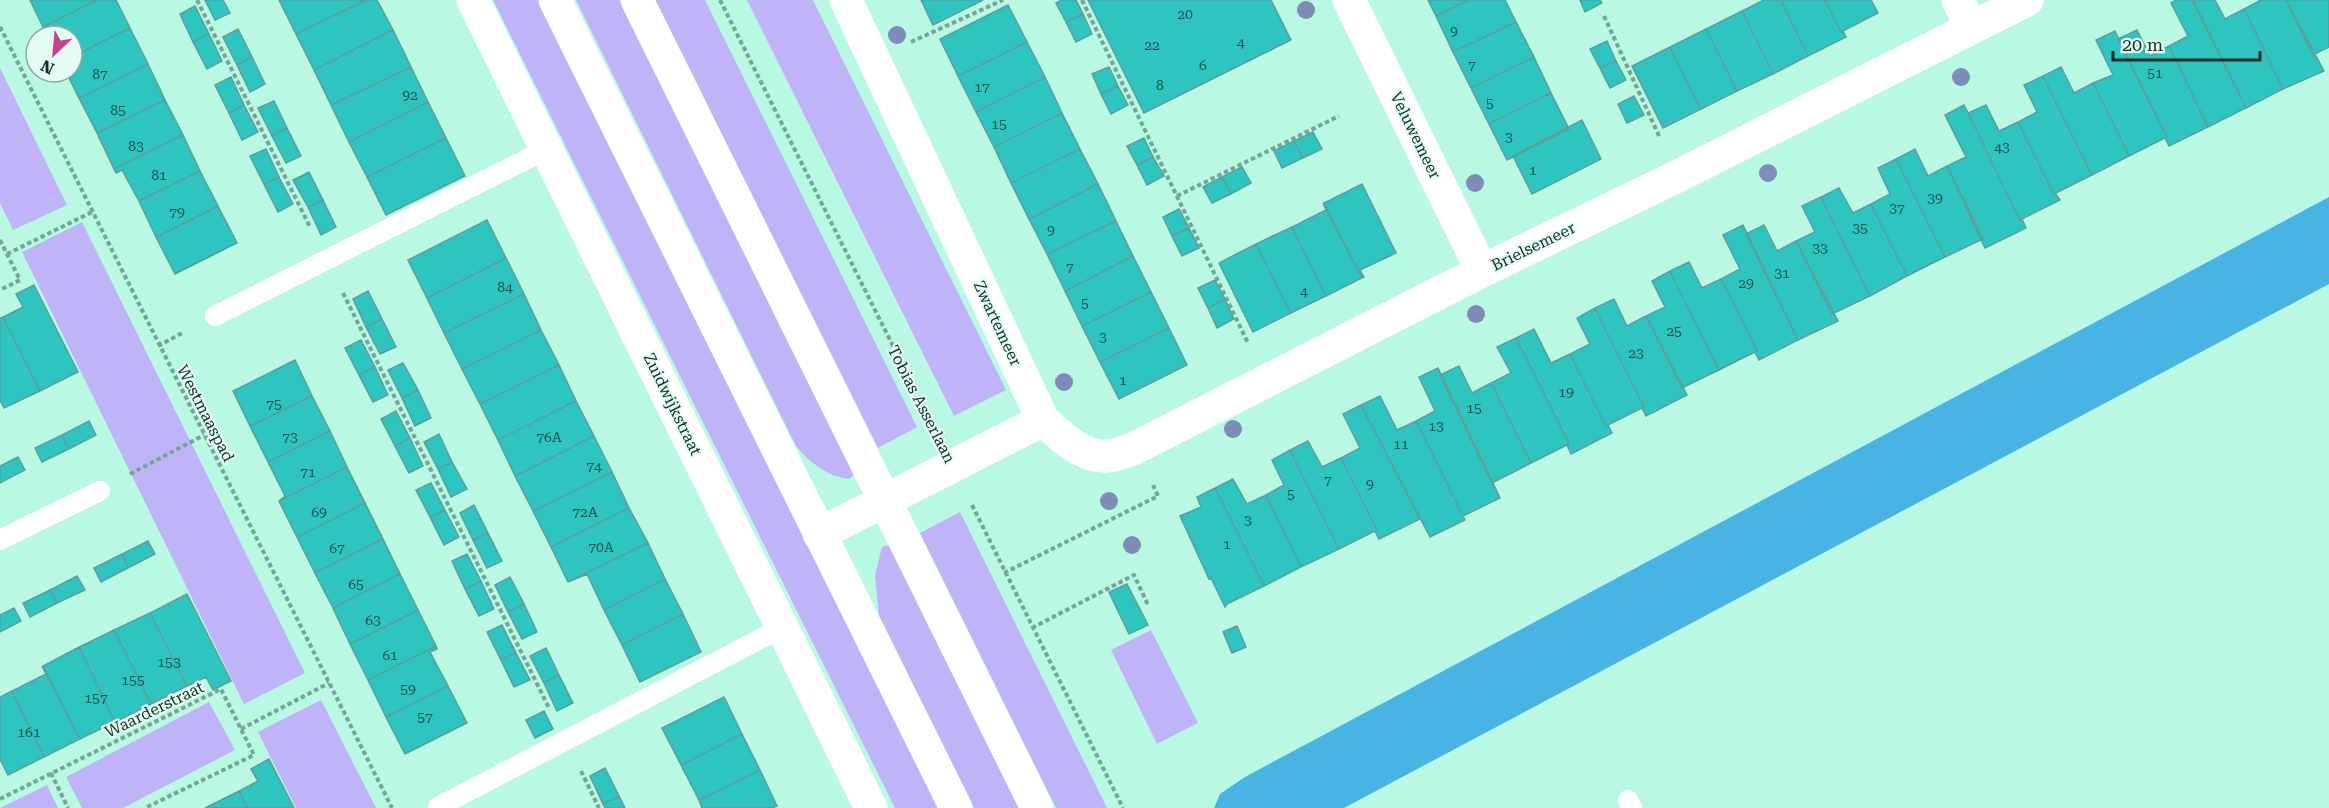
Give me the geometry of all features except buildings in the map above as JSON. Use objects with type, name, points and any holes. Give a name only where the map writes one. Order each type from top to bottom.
[{"type":"street","name":"Zuidwijkstraat","points":[[473,0],[871,808]]},
{"type":"street","points":[[555,0],[956,808]]},
{"type":"street","points":[[637,0],[1037,808]]},
{"type":"street","name":"Zwartemeer","points":[[846,0],[1043,420]]},
{"type":"street","name":"Veluwemeer","points":[[1349,0],[1482,271]]},
{"type":"street","name":"Brielsemeer","points":[[1043,420],[1066,441],[1084,452],[1107,456],[1135,448],[1482,271],[1678,176],[1965,14],[2027,0]]},
{"type":"street","points":[[819,534],[1043,420]]},
{"type":"lane","points":[[215,316],[547,149]]},
{"type":"lane","points":[[0,540],[100,491]]},
{"type":"lane","points":[[438,807],[783,627]]},
{"type":"path","points":[[197,0],[599,808]]},
{"type":"path","name":"Tobias Asserlaan","points":[[720,0],[1123,808]]},
{"type":"path","points":[[875,59],[1003,0]]},
{"type":"path","points":[[1082,0],[1267,382]]},
{"type":"path","points":[[1604,16],[1678,176]]},
{"type":"path","name":"Westmaaspad","points":[[0,27],[392,808]]},
{"type":"path","points":[[1177,196],[1339,116]]},
{"type":"path","points":[[7,254],[92,212]]},
{"type":"path","points":[[0,240],[20,280],[0,290]]},
{"type":"path","points":[[100,491],[204,435]]},
{"type":"path","points":[[1004,573],[1158,496],[1135,448]]},
{"type":"path","points":[[1032,628],[1134,575],[1148,605]]},
{"type":"path","points":[[242,729],[329,683]]},
{"type":"path","name":"Waarderstraat","points":[[0,798],[221,689],[254,755],[145,808]]},
{"type":"path","points":[[51,772],[68,808]]},
{"type":"shaded area","points":[[493,0],[541,0],[942,808],[895,808]]},
{"type":"shaded area","points":[[576,0],[620,0],[851,464],[854,475],[849,479],[833,475],[820,468],[796,446]]},
{"type":"shaded area","points":[[655,0],[705,0],[917,427],[878,448]]},
{"type":"shaded area","points":[[747,0],[813,0],[1006,390],[954,416]]},
{"type":"shaded area","points":[[0,68],[67,205],[13,230],[0,203]]},
{"type":"shaded area","points":[[82,222],[305,673],[244,704],[22,252]]},
{"type":"shaded area","points":[[960,512],[1107,808],[1056,808],[920,533]]},
{"type":"shaded area","points":[[889,545],[1021,808],[974,808],[879,617],[875,575],[882,547]]},
{"type":"shaded area","points":[[1151,630],[1198,723],[1157,744],[1111,650]]},
{"type":"shaded area","points":[[321,700],[376,808],[296,808],[258,732]]},
{"type":"shaded area","points":[[209,702],[235,750],[123,808],[82,808],[66,777]]},
{"type":"shaded area","points":[[47,785],[58,808],[0,808]]},
{"type":"water","points":[[2329,197],[2329,284],[1344,808],[1214,808],[1220,794],[1245,777]]}]
